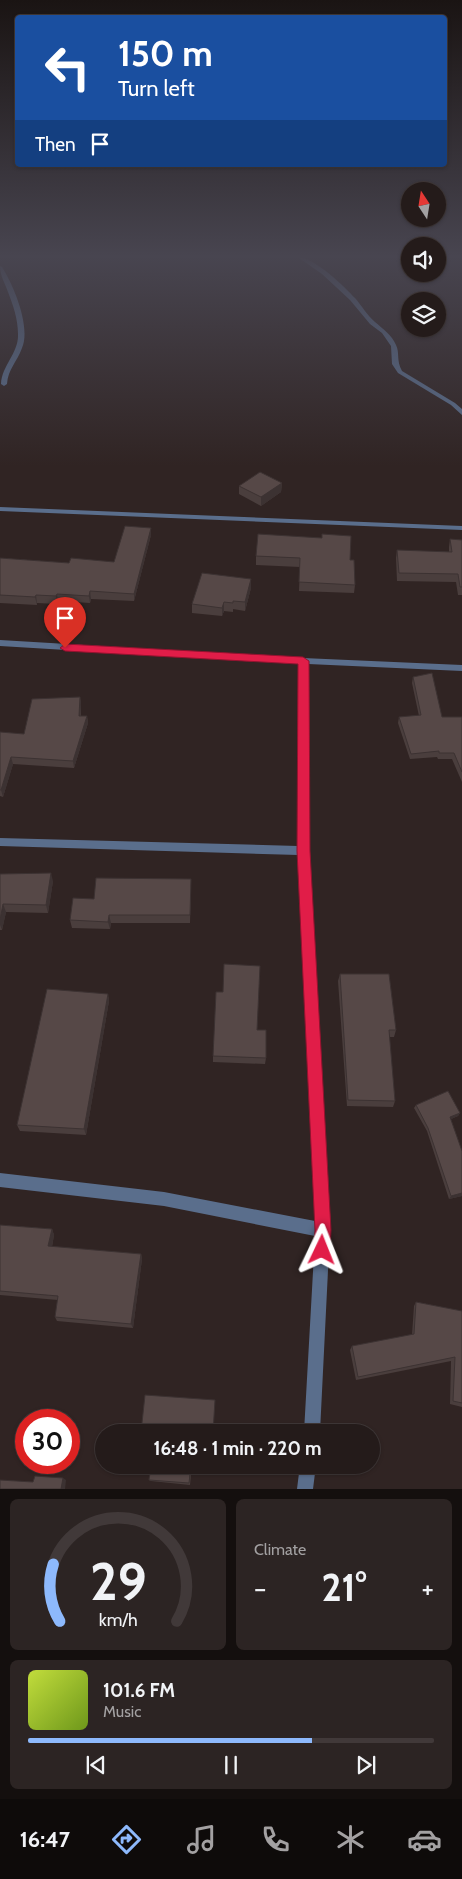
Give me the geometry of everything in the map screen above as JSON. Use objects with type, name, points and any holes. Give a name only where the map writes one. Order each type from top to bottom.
[{"type":"street","points":[[4,384],[6,367],[21,343],[20,327]]},
{"type":"street","points":[[378,327],[384,332],[394,346],[395,364],[400,372],[453,404],[462,413]]},
{"type":"street","points":[[0,509],[462,528]]},
{"type":"street","points":[[0,643],[303,661],[462,668]]},
{"type":"street","points":[[303,661],[304,851],[323,1230],[312,1424]]},
{"type":"street","points":[[0,842],[304,851]]},
{"type":"street","points":[[0,1180],[164,1199],[323,1230]]},
{"type":"street","points":[[305,1489],[307,1474]]},
{"type":"building","points":[[260,472],[282,483],[261,497],[239,486]]},
{"type":"building","points":[[125,526],[151,528],[134,594],[90,591],[89,596],[57,594],[56,596],[36,595],[35,597],[0,595],[0,558],[69,563],[71,558],[114,562]]},
{"type":"building","points":[[258,534],[322,538],[322,534],[351,536],[350,560],[354,560],[355,585],[299,582],[300,558],[256,556]]},
{"type":"building","points":[[450,539],[462,540],[462,587],[460,587],[458,574],[399,573],[397,550],[452,552]]},
{"type":"building","points":[[202,573],[251,579],[245,602],[224,602],[222,608],[192,604]]},
{"type":"building","points":[[432,673],[442,717],[462,717],[462,772],[454,753],[439,753],[439,751],[411,754],[399,717],[421,715],[413,677]]},
{"type":"building","points":[[80,697],[79,716],[87,716],[73,761],[11,757],[0,790],[0,732],[24,734],[32,699]]},
{"type":"building","points":[[51,873],[46,905],[3,904],[0,920],[0,874]]},
{"type":"building","points":[[96,878],[191,879],[190,915],[109,915],[108,922],[70,920],[73,898],[94,899]]},
{"type":"building","points":[[224,964],[260,966],[257,1030],[266,1030],[266,1058],[213,1056],[216,992],[223,992]]},
{"type":"building","points":[[340,974],[389,974],[396,1030],[389,1030],[395,1101],[348,1100]]},
{"type":"building","points":[[47,989],[108,994],[84,1129],[17,1125]]},
{"type":"building","points":[[448,1091],[460,1113],[450,1117],[462,1151],[462,1193],[451,1196],[428,1128],[416,1105]]},
{"type":"building","points":[[0,1225],[52,1229],[48,1246],[141,1254],[131,1324],[55,1317],[58,1296],[0,1291]]},
{"type":"building","points":[[416,1302],[462,1311],[462,1403],[453,1401],[455,1357],[358,1377],[352,1346],[414,1334]]},
{"type":"building","points":[[145,1395],[215,1400],[214,1424],[142,1424]]},
{"type":"building","points":[[150,1474],[190,1474],[189,1483],[149,1480]]},
{"type":"building","points":[[35,1476],[63,1478],[61,1489],[0,1489],[0,1480],[33,1482]]},
{"type":"route","points":[[65,648],[303,661],[304,851],[323,1230],[322,1250]]}]
